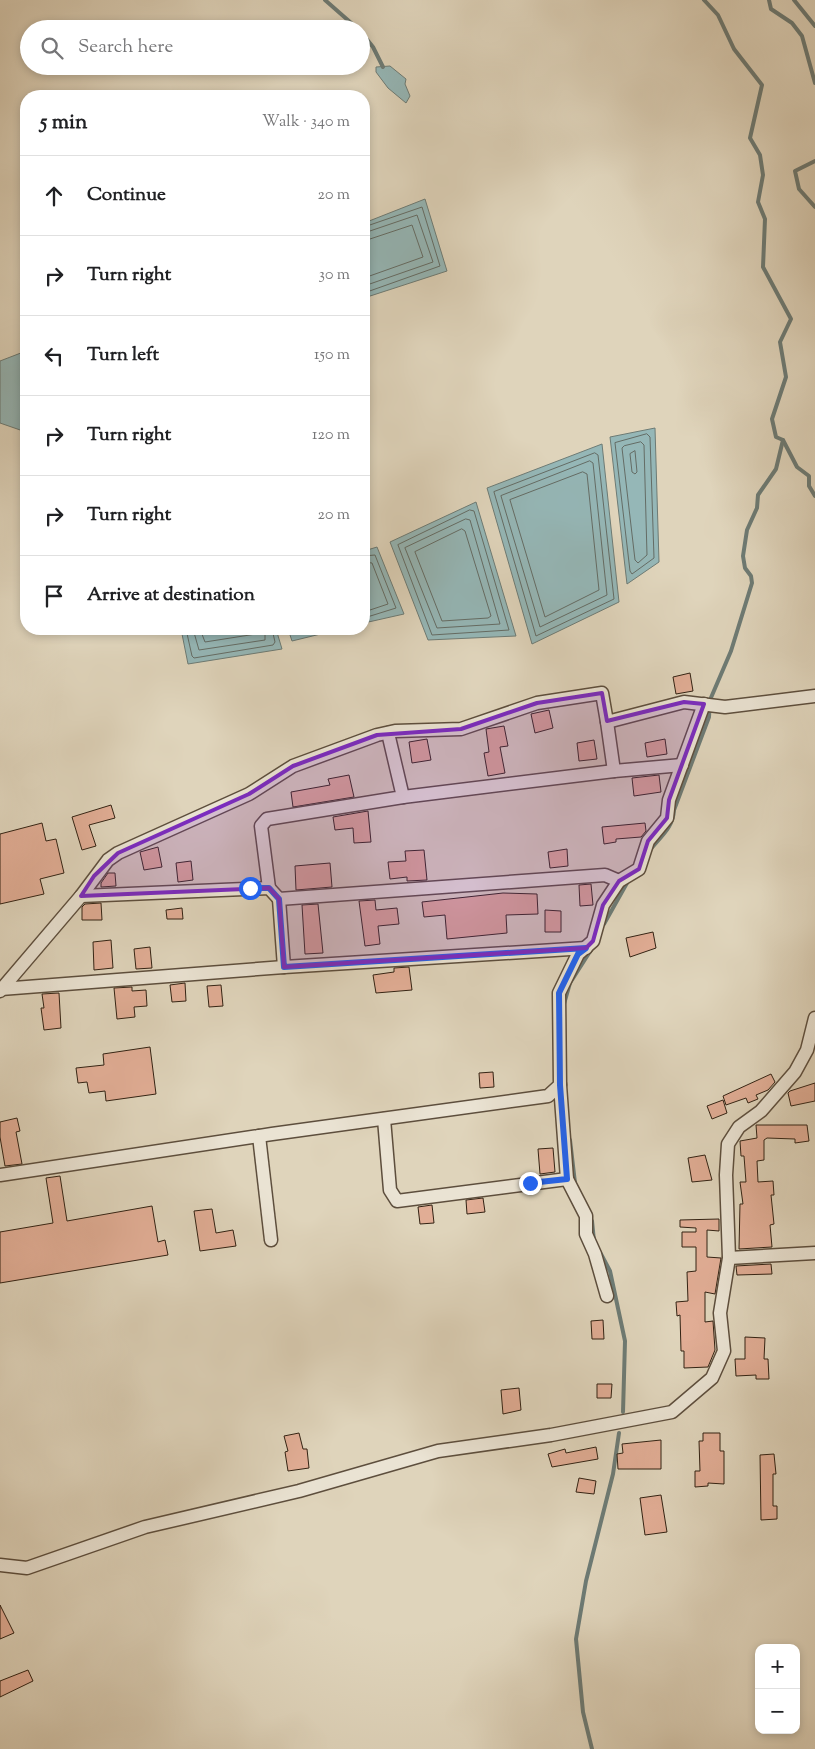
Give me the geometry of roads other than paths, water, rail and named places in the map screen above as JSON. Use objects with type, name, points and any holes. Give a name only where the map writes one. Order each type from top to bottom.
[{"type":"street","points":[[1,990],[81,896],[94,876],[118,853],[248,794],[292,766],[377,735],[461,729],[537,703],[602,693],[614,771]]},
{"type":"street","points":[[607,722],[684,702],[725,707],[815,696]]},
{"type":"street","points":[[607,1296],[595,1254],[586,1234],[586,1216],[567,1179],[560,1085],[559,993],[578,954],[593,941],[603,905],[619,881],[639,869],[648,841],[667,818],[669,800],[704,704]]},
{"type":"street","points":[[388,733],[403,797]]},
{"type":"street","points":[[284,967],[279,899],[269,888],[262,826],[267,819],[403,797],[614,771],[682,765]]},
{"type":"street","points":[[279,899],[604,875],[619,881]]},
{"type":"street","points":[[81,896],[269,888]]},
{"type":"street","points":[[1,990],[284,967],[586,948]]},
{"type":"street","points":[[0,1565],[27,1568],[145,1527],[299,1491],[438,1451],[551,1435],[672,1412],[712,1378],[724,1351],[720,1313],[729,1258],[726,1175],[728,1144],[739,1127],[761,1111],[795,1072],[807,1050],[815,1018]]},
{"type":"street","points":[[0,1175],[259,1136],[548,1096],[560,1085]]},
{"type":"street","points":[[384,1119],[390,1190],[397,1200],[567,1179]]},
{"type":"street","points":[[259,1136],[270,1240]]},
{"type":"street","points":[[729,1258],[815,1254]]},
{"type":"water","points":[[390,66],[406,79],[405,84],[410,96],[406,103],[388,88],[376,72],[376,67]]},
{"type":"water","points":[[425,199],[447,271],[370,296],[370,221]]},
{"type":"water","points":[[20,353],[20,430],[0,423],[0,361]]},
{"type":"water","points":[[655,428],[659,562],[627,584],[610,437]]},
{"type":"water","points":[[602,444],[619,602],[532,644],[487,488]]},
{"type":"water","points":[[476,502],[516,636],[428,640],[390,542]]},
{"type":"water","points":[[377,547],[404,614],[370,622],[370,549]]},
{"type":"water","points":[[182,635],[278,635],[282,649],[188,664]]},
{"type":"water","points":[[290,635],[316,635],[292,641]]},
{"type":"waterway","points":[[325,0],[348,20]]},
{"type":"waterway","points":[[650,850],[671,822],[709,717],[710,700],[731,651],[752,583],[751,576],[745,568],[743,556],[747,530],[757,508],[758,495],[776,469],[783,440],[776,437],[772,419],[786,377],[780,342],[791,319],[763,267],[765,219],[758,202],[763,175],[760,155],[750,138],[762,85],[734,49],[718,15],[704,0]]},
{"type":"waterway","points":[[769,0],[771,9],[792,23],[802,36],[815,83]]},
{"type":"waterway","points":[[794,0],[815,26]]},
{"type":"waterway","points":[[370,43],[383,67]]},
{"type":"waterway","points":[[815,161],[795,171],[799,189],[815,207]]},
{"type":"waterway","points":[[783,440],[797,467],[809,476],[809,486],[815,496]]},
{"type":"waterway","points":[[604,924],[627,883]]},
{"type":"waterway","points":[[564,1004],[570,983],[591,950]]},
{"type":"waterway","points":[[570,1140],[575,1183]]},
{"type":"waterway","points":[[592,1221],[594,1241]]},
{"type":"waterway","points":[[601,1254],[610,1271],[625,1341],[623,1412]]},
{"type":"waterway","points":[[592,1749],[583,1712],[576,1639],[586,1581],[613,1474],[619,1433]]}]
